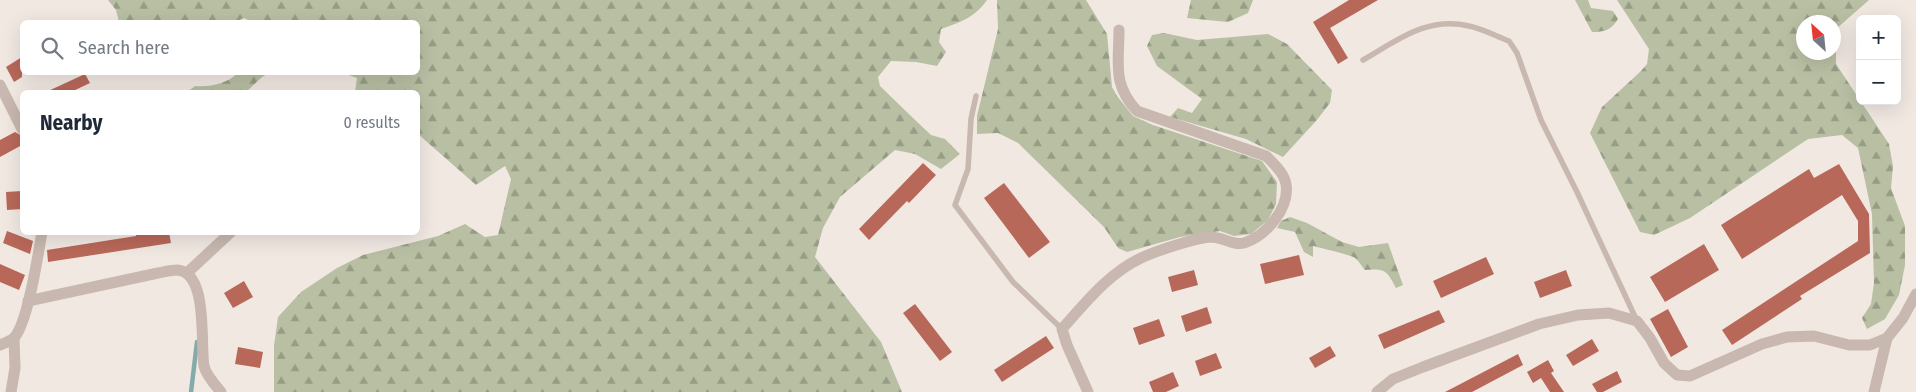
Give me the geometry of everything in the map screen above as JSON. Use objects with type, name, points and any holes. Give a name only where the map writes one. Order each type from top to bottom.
[{"type":"street","points":[[1088,392],[1062,329],[1109,278],[1141,258],[1186,243],[1211,238],[1237,244],[1246,242],[1262,233],[1278,215],[1284,200],[1286,185],[1276,166],[1266,156],[1137,111],[1127,100],[1119,83],[1119,30]]},
{"type":"street","points":[[0,85],[20,125]]},
{"type":"street","points":[[11,392],[15,368],[14,338],[21,324],[28,301],[41,235]]},
{"type":"street","points":[[187,273],[228,235]]},
{"type":"street","points":[[28,301],[158,273],[178,270],[187,273],[200,295],[204,366],[221,392]]},
{"type":"street","points":[[1874,392],[1887,338],[1904,318],[1916,294]]},
{"type":"street","points":[[1376,392],[1393,379],[1423,367],[1539,324],[1578,315],[1609,314],[1637,321],[1650,338],[1664,363],[1676,375],[1690,376],[1762,344],[1787,337],[1814,336],[1849,345],[1870,345],[1887,338]]},
{"type":"street","points":[[0,345],[14,338]]},
{"type":"lane","points":[[1363,60],[1416,30],[1438,24],[1469,26],[1509,40],[1520,61],[1541,120],[1637,321]]},
{"type":"lane","points":[[976,96],[971,119],[968,169],[955,204],[1013,282],[1062,329]]},
{"type":"green space","points":[[108,0],[987,0],[972,15],[941,29],[939,42],[946,52],[937,66],[916,62],[891,61],[878,77],[880,86],[931,135],[945,139],[960,154],[941,169],[915,154],[895,150],[840,197],[823,228],[815,257],[881,342],[902,392],[274,392],[274,346],[278,317],[301,292],[337,268],[363,255],[438,236],[465,224],[485,237],[498,235],[511,179],[505,166],[476,185],[420,136],[420,90],[355,90],[357,78],[349,75],[420,75],[420,20],[248,20],[244,18],[240,20],[118,20],[116,10]]},
{"type":"green space","points":[[997,0],[1086,0],[1107,34],[1112,87],[1133,116],[1153,125],[1262,161],[1277,182],[1276,204],[1268,220],[1251,234],[1234,236],[1220,231],[1180,237],[1127,252],[1118,248],[1104,227],[1018,143],[998,133],[977,134],[977,116],[998,29]]},
{"type":"green space","points":[[1191,0],[1253,0],[1248,13],[1228,22],[1187,18]]},
{"type":"green space","points":[[1575,0],[1588,0],[1591,8],[1613,11],[1618,19],[1607,30],[1592,32]]},
{"type":"green space","points":[[1617,0],[1869,0],[1841,25],[1841,15],[1796,15],[1796,60],[1836,60],[1836,64],[1856,94],[1856,105],[1863,105],[1889,144],[1893,166],[1891,188],[1905,226],[1905,265],[1899,295],[1885,319],[1867,329],[1862,318],[1871,304],[1874,283],[1872,214],[1858,148],[1842,135],[1808,139],[1690,218],[1654,235],[1640,232],[1590,133],[1602,107],[1647,64],[1649,49]]},
{"type":"green space","points":[[1164,33],[1197,40],[1268,34],[1287,44],[1332,90],[1330,103],[1283,157],[1246,139],[1170,117],[1178,108],[1192,113],[1202,99],[1157,66],[1147,46],[1152,35]]},
{"type":"green space","points":[[236,75],[266,75],[248,90],[190,90],[195,86],[212,85]]},
{"type":"green space","points":[[1290,217],[1307,223],[1342,242],[1359,247],[1388,243],[1403,285],[1396,288],[1388,274],[1382,270],[1365,270],[1356,259],[1348,255],[1313,246],[1313,257],[1304,252],[1295,232],[1277,228],[1281,221]]},
{"type":"building","points":[[1349,0],[1378,0],[1330,28],[1348,58],[1338,64],[1313,22]]},
{"type":"building","points":[[20,58],[20,75],[22,77],[14,82],[6,67]]},
{"type":"building","points":[[83,75],[86,75],[90,83],[75,90],[50,90]]},
{"type":"building","points":[[15,132],[20,135],[20,146],[0,157],[0,140]]},
{"type":"building","points":[[923,163],[936,175],[909,203],[907,201],[869,240],[859,229]]},
{"type":"building","points":[[1839,164],[1869,214],[1870,253],[1800,296],[1802,299],[1732,345],[1722,330],[1858,241],[1858,221],[1842,195],[1742,259],[1721,225],[1809,169],[1814,178]]},
{"type":"building","points":[[1004,183],[1050,242],[1029,258],[984,198]]},
{"type":"building","points":[[20,191],[20,209],[7,210],[6,192]]},
{"type":"building","points":[[7,231],[33,241],[30,254],[3,243]]},
{"type":"building","points":[[170,235],[171,243],[48,262],[47,250],[136,236]]},
{"type":"building","points":[[1704,244],[1719,270],[1665,302],[1650,277]]},
{"type":"building","points":[[1299,255],[1304,275],[1265,284],[1260,264]]},
{"type":"building","points":[[1486,257],[1494,274],[1441,298],[1433,281]]},
{"type":"building","points":[[0,264],[25,275],[19,290],[0,282]]},
{"type":"building","points":[[1194,270],[1198,285],[1172,292],[1168,277]]},
{"type":"building","points":[[1566,270],[1572,286],[1540,298],[1534,282]]},
{"type":"building","points":[[244,281],[253,297],[233,308],[224,293]]},
{"type":"building","points":[[915,304],[952,352],[940,361],[903,313]]},
{"type":"building","points":[[1207,307],[1212,323],[1186,332],[1181,316]]},
{"type":"building","points":[[1668,309],[1688,347],[1671,357],[1650,319]]},
{"type":"building","points":[[1439,310],[1445,322],[1384,349],[1378,335]]},
{"type":"building","points":[[1159,319],[1165,336],[1139,345],[1133,328]]},
{"type":"building","points":[[1046,336],[1054,348],[1002,382],[994,370]]},
{"type":"building","points":[[1592,339],[1599,351],[1573,366],[1566,355]]},
{"type":"building","points":[[1330,346],[1336,356],[1315,368],[1309,358]]},
{"type":"building","points":[[238,347],[263,352],[260,368],[235,364]]},
{"type":"building","points":[[1216,353],[1222,368],[1200,376],[1195,361]]},
{"type":"building","points":[[1518,354],[1523,365],[1472,392],[1445,392]]},
{"type":"building","points":[[1548,360],[1554,371],[1551,373],[1564,392],[1550,392],[1541,378],[1533,383],[1527,372]]},
{"type":"building","points":[[1617,371],[1622,382],[1603,392],[1597,392],[1592,384]]},
{"type":"building","points":[[1173,372],[1179,386],[1166,392],[1153,392],[1149,382]]},
{"type":"waterway","points":[[191,392],[197,342]]}]
